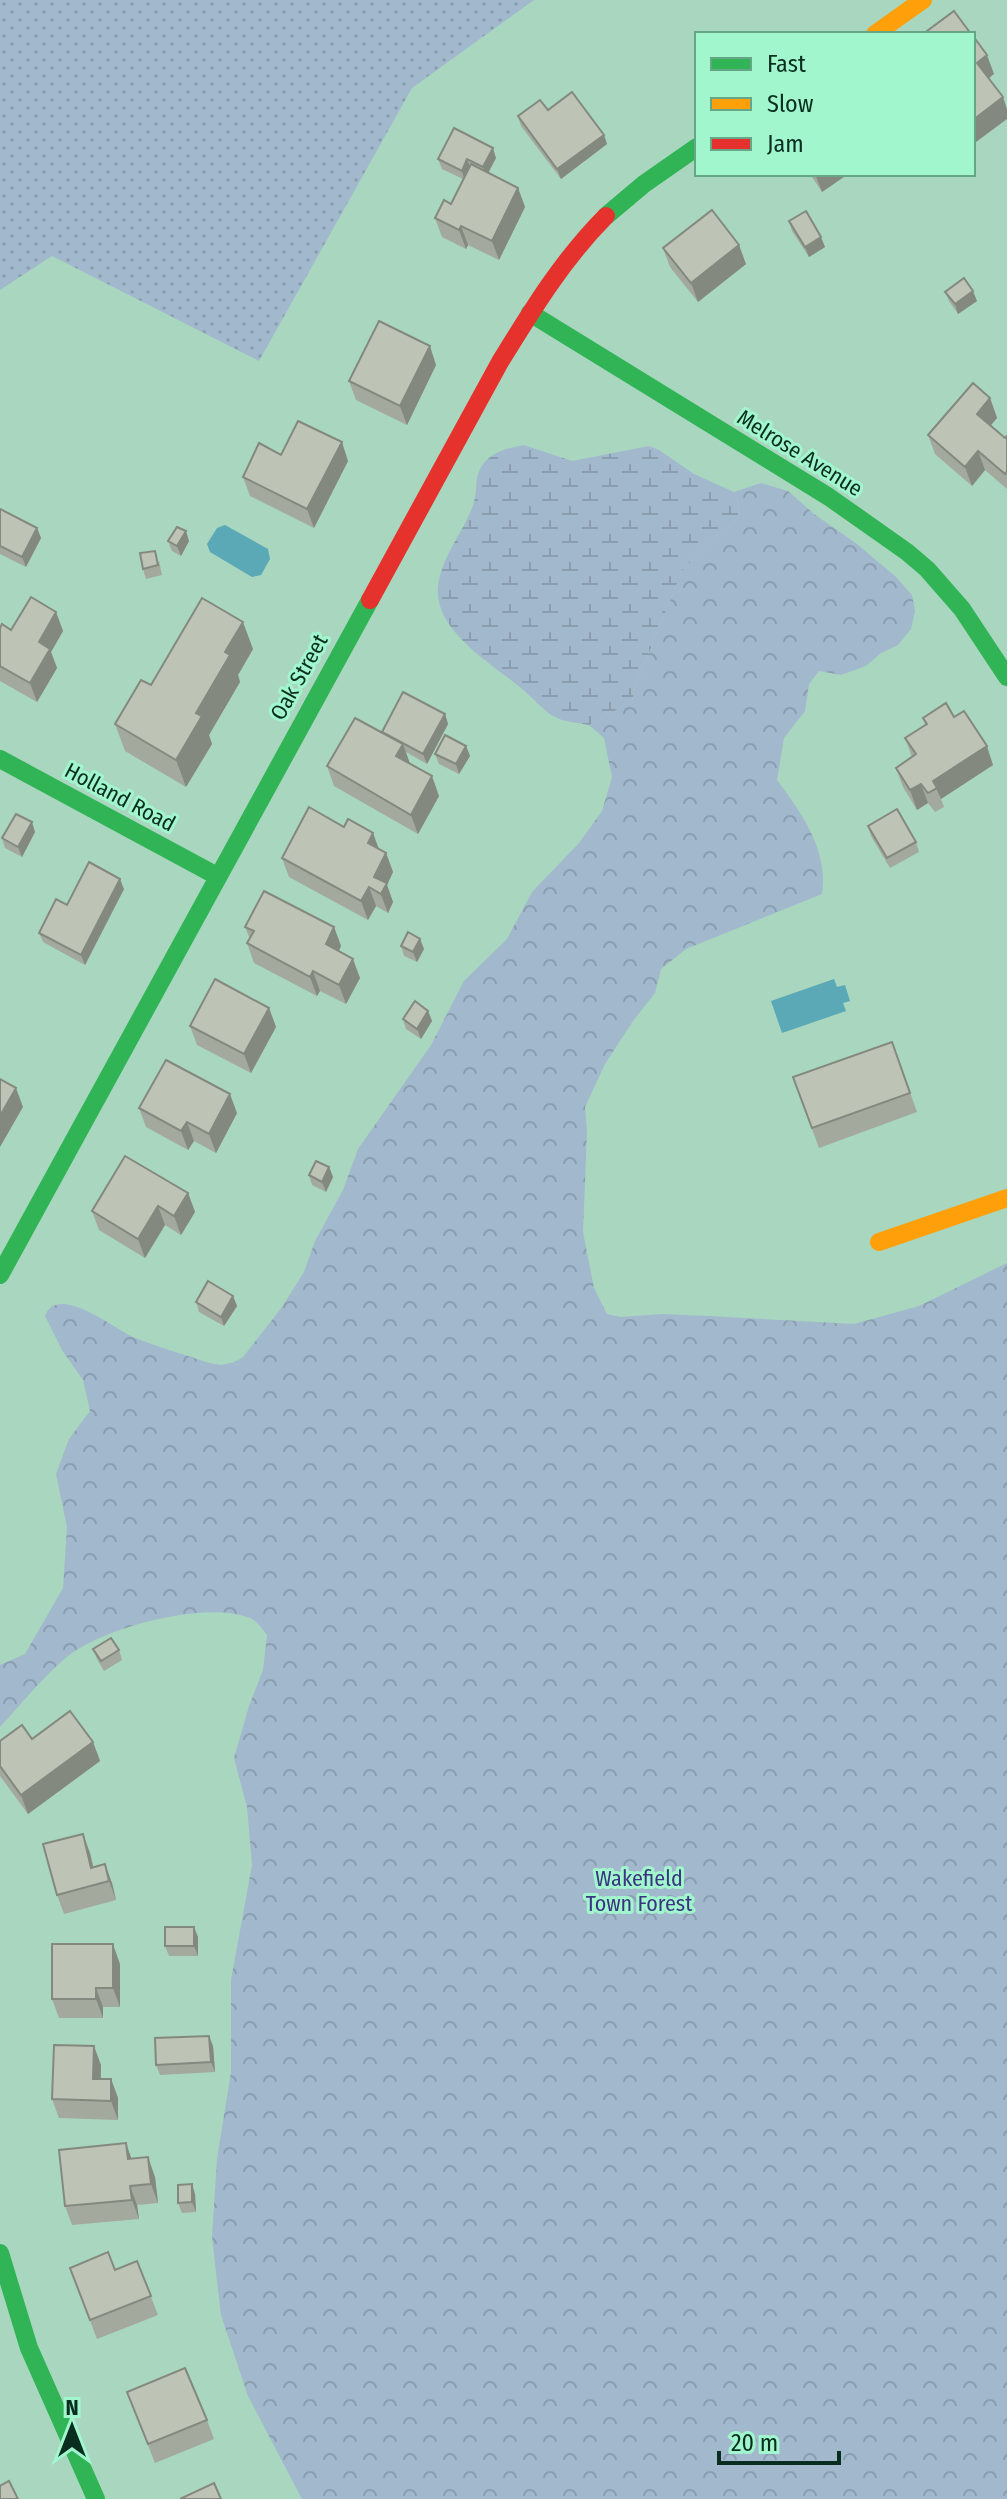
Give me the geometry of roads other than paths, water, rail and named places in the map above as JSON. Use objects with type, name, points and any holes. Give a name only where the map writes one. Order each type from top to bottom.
[{"type":"street","points":[[878,32],[923,0]]},
{"type":"street","name":"Oak Street","points":[[0,1275],[443,463],[530,313],[562,266],[596,226],[629,195],[695,148]]},
{"type":"street","name":"Melrose Avenue","points":[[530,313],[829,497],[907,552],[927,569],[962,609],[1007,677]]},
{"type":"street","name":"Holland Road","points":[[0,759],[217,876]]},
{"type":"street","points":[[879,1242],[1007,1198]]},
{"type":"street","points":[[0,2253],[18,2321],[34,2363],[96,2499]]},
{"type":"water","points":[[225,525],[268,549],[270,559],[261,575],[252,577],[210,552],[207,544],[217,528]]},
{"type":"water","points":[[834,979],[837,987],[845,985],[850,1001],[843,1003],[846,1011],[782,1033],[771,1001]]},
{"type":"park label","name":"Wakefield Town Forest","points":[[639,1890]]}]
